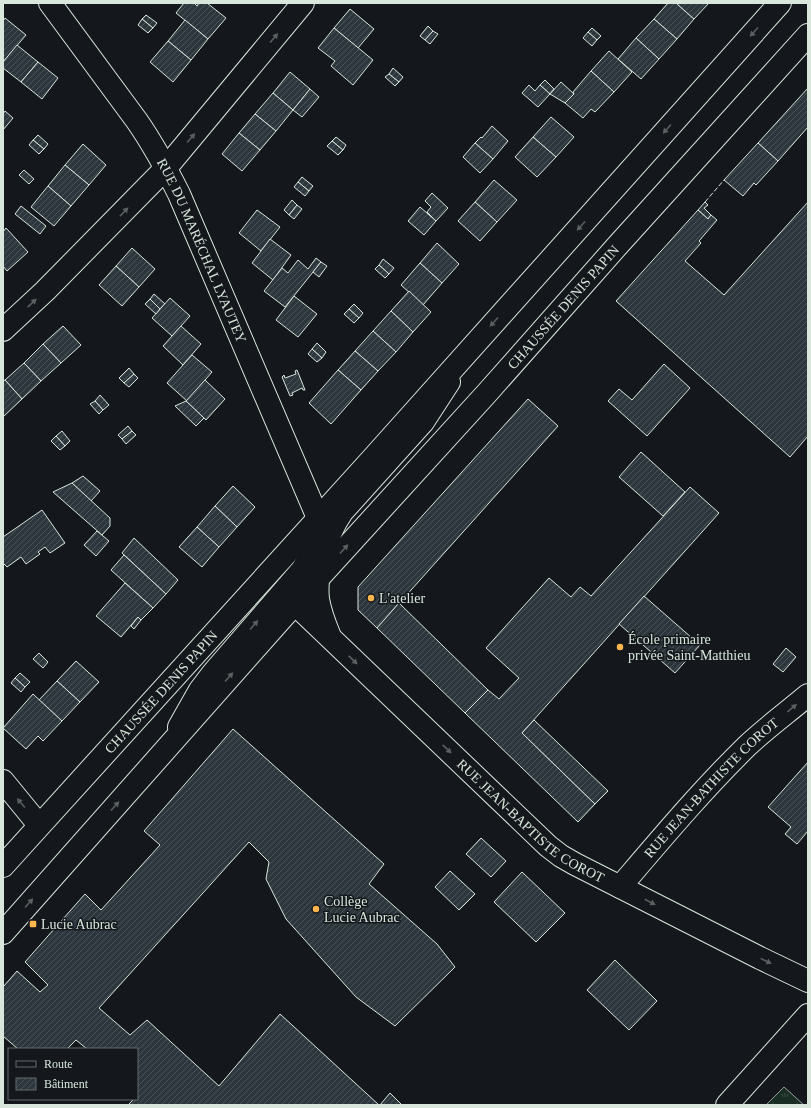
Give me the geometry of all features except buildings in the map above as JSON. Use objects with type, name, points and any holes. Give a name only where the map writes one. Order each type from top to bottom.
[{"type":"street","name":"RUE DU MARÉCHAL LYAUTEY","points":[[50,3],[137,121],[151,141],[166,168],[179,194],[318,518]]},
{"type":"street","points":[[3,330],[55,281],[166,168],[303,3]]},
{"type":"street","name":"CHAUSSÉE DENIS PAPIN","points":[[3,866],[318,518],[780,3]]},
{"type":"street","name":"CHAUSSÉE DENIS PAPIN","points":[[3,932],[318,578],[808,35]]},
{"type":"street","name":"CHAUSSÉE DENIS PAPIN","points":[[330,637],[322,616],[318,598],[318,578],[329,534],[342,512],[423,422],[445,389],[462,358]]},
{"type":"street","name":"CHAUSSÉE DENIS PAPIN","points":[[167,748],[200,690],[302,570],[310,557],[315,543],[318,518]]},
{"type":"street","name":"RUE JEAN-BAPTISTE COROT","points":[[295,604],[548,846],[575,864],[808,981]]},
{"type":"street","name":"RUE JEAN-BATHISTE COROT","points":[[620,887],[736,757],[764,731],[808,695]]},
{"type":"street","points":[[3,781],[39,825]]},
{"type":"street","points":[[727,1105],[808,1015]]},
{"type":"green space","points":[[784,1087],[804,1105],[766,1105]]},
{"type":"fence","points":[[705,202],[724,180]]},
{"type":"place","name":"L'atelier","points":[[371,598]]},
{"type":"place","name":"École primaire privée Saint-Matthieu","points":[[620,647]]},
{"type":"place","name":"Collège Lucie Aubrac","points":[[316,909]]},
{"type":"place","name":"Lucie Aubrac","points":[[33,924]]}]
